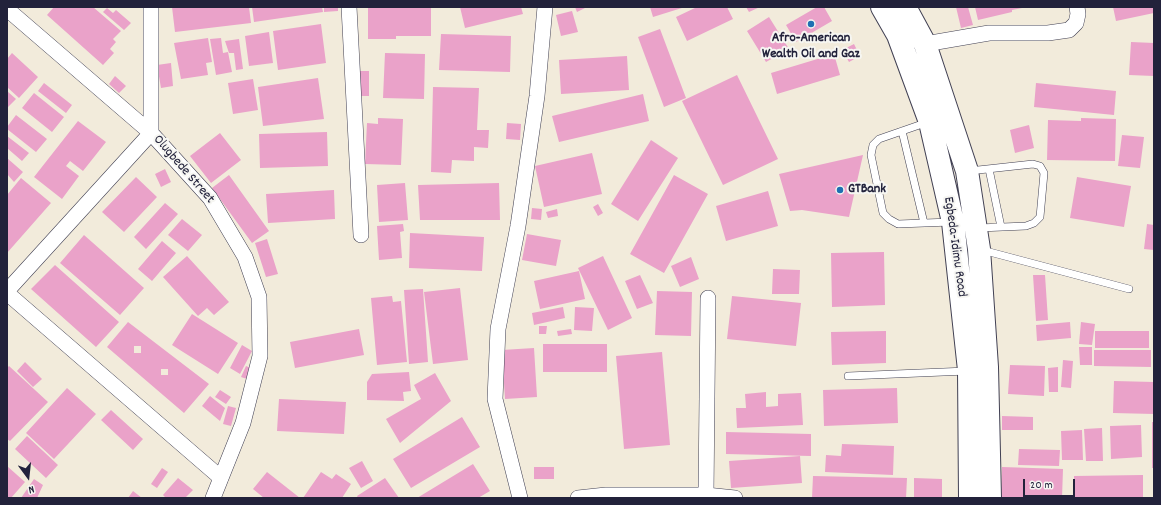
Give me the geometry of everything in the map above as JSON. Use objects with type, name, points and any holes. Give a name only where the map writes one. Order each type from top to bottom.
[{"type":"main road","name":"Egbeda-Idimu Road","points":[[882,7],[898,35],[930,122],[953,222],[969,370],[970,498]]},
{"type":"main road","name":"Egbeda-Idimu Road","points":[[905,7],[925,44],[967,171],[980,249],[987,367],[990,498]]},
{"type":"street","points":[[151,7],[151,133],[7,292],[221,478]]},
{"type":"street","points":[[349,7],[361,235]]},
{"type":"street","points":[[520,498],[495,399],[498,329],[518,226],[535,111],[545,7]]},
{"type":"street","points":[[925,44],[990,32],[1048,33],[1069,30],[1076,23],[1078,14],[1077,7]]},
{"type":"street","name":"Olugbede Street","points":[[7,9],[151,133],[210,198],[245,257],[259,297],[260,356],[243,423],[213,498]]},
{"type":"street","points":[[706,495],[708,298]]},
{"type":"street","points":[[578,498],[606,495],[706,495],[735,498]]},
{"type":"lane","points":[[930,122],[879,139],[873,145],[871,155],[883,213],[889,219],[898,224],[953,222]]},
{"type":"lane","points":[[902,131],[924,223]]},
{"type":"lane","points":[[967,171],[1033,164],[1040,166],[1044,173],[1040,217],[1034,223],[1026,226],[976,228]]},
{"type":"lane","points":[[989,169],[1001,227]]},
{"type":"lane","points":[[980,249],[1129,289]]},
{"type":"lane","points":[[848,376],[969,370]]},
{"type":"building","points":[[54,7],[93,7],[121,31],[113,39],[116,42],[110,49],[114,53],[103,65],[47,15]]},
{"type":"building","points":[[172,7],[249,7],[251,23],[175,32]]},
{"type":"building","points":[[252,7],[322,7],[323,12],[254,22]]},
{"type":"building","points":[[324,7],[338,7],[338,11],[324,12]]},
{"type":"building","points":[[368,7],[431,7],[431,36],[396,36],[396,39],[368,39]]},
{"type":"building","points":[[460,7],[521,7],[523,14],[465,28]]},
{"type":"building","points":[[575,7],[587,7],[577,12]]},
{"type":"building","points":[[650,7],[685,7],[653,17]]},
{"type":"building","points":[[697,7],[727,7],[733,19],[687,41],[676,17]]},
{"type":"building","points":[[746,7],[760,7],[749,12]]},
{"type":"building","points":[[817,7],[824,7],[832,21],[796,42],[786,25]]},
{"type":"building","points":[[956,7],[968,7],[973,25],[961,28]]},
{"type":"building","points":[[975,7],[1022,8],[1012,10],[1012,12],[978,20]]},
{"type":"building","points":[[1113,7],[1154,7],[1154,13],[1116,21]]},
{"type":"building","points":[[107,8],[113,13],[116,10],[131,23],[124,30],[103,12]]},
{"type":"building","points":[[572,11],[578,32],[561,36],[556,15]]},
{"type":"building","points":[[769,17],[789,49],[766,62],[747,31]]},
{"type":"building","points":[[321,24],[326,63],[278,70],[273,31]]},
{"type":"building","points":[[660,29],[686,98],[664,107],[638,37]]},
{"type":"building","points":[[269,32],[273,63],[249,66],[245,36]]},
{"type":"building","points":[[441,34],[511,36],[510,72],[439,70]]},
{"type":"building","points":[[208,38],[212,62],[206,63],[208,75],[181,79],[174,43]]},
{"type":"building","points":[[221,38],[223,53],[228,52],[232,72],[216,75],[210,39]]},
{"type":"building","points":[[239,39],[243,69],[236,70],[234,53],[229,53],[225,41]]},
{"type":"building","points":[[1131,42],[1154,43],[1154,76],[1129,75]]},
{"type":"building","points":[[854,44],[860,56],[849,62],[842,50]]},
{"type":"building","points":[[12,53],[38,77],[19,98],[7,87],[7,59]]},
{"type":"building","points":[[385,53],[425,54],[424,99],[383,98]]},
{"type":"building","points":[[834,54],[840,75],[777,94],[771,73]]},
{"type":"building","points":[[627,56],[629,90],[561,94],[559,60]]},
{"type":"building","points":[[171,63],[173,86],[161,88],[157,65]]},
{"type":"building","points":[[359,71],[369,71],[369,96],[359,96]]},
{"type":"building","points":[[737,75],[778,159],[723,185],[682,101]]},
{"type":"building","points":[[115,76],[126,86],[119,93],[109,84]]},
{"type":"building","points":[[318,78],[324,119],[263,126],[258,87]]},
{"type":"building","points":[[253,79],[258,110],[233,114],[228,83]]},
{"type":"building","points":[[44,83],[72,105],[66,113],[38,91]]},
{"type":"building","points":[[1036,83],[1116,91],[1114,115],[1034,107]]},
{"type":"building","points":[[433,87],[479,88],[477,130],[489,130],[488,148],[474,147],[474,161],[452,160],[451,173],[431,172]]},
{"type":"building","points":[[7,91],[16,99],[7,108]]},
{"type":"building","points":[[34,93],[64,117],[52,132],[22,108]]},
{"type":"building","points":[[643,94],[649,121],[559,142],[552,116]]},
{"type":"building","points":[[16,115],[47,139],[36,152],[7,129]]},
{"type":"building","points":[[378,118],[403,119],[401,165],[365,164],[367,123],[378,124]]},
{"type":"building","points":[[1081,118],[1116,119],[1115,161],[1047,160],[1048,120],[1081,121]]},
{"type":"building","points":[[78,121],[106,142],[83,171],[70,161],[66,166],[79,176],[62,199],[34,177]]},
{"type":"building","points":[[507,123],[521,124],[520,140],[506,139]]},
{"type":"building","points":[[1029,125],[1034,148],[1015,153],[1010,130]]},
{"type":"building","points":[[327,132],[328,166],[260,168],[259,134]]},
{"type":"building","points":[[220,133],[241,160],[211,183],[190,156]]},
{"type":"building","points":[[1122,135],[1144,137],[1140,168],[1118,166]]},
{"type":"building","points":[[7,136],[29,153],[22,161],[7,148]]},
{"type":"building","points":[[651,140],[678,158],[638,221],[611,204]]},
{"type":"building","points":[[592,153],[602,194],[544,207],[535,166]]},
{"type":"building","points":[[863,155],[849,217],[802,210],[790,211],[779,174]]},
{"type":"building","points":[[7,158],[23,172],[14,182],[7,174]]},
{"type":"building","points":[[165,169],[171,182],[161,187],[155,174]]},
{"type":"building","points":[[229,175],[269,231],[252,243],[212,188]]},
{"type":"building","points":[[674,175],[708,194],[664,273],[630,254]]},
{"type":"building","points":[[136,177],[157,197],[124,232],[102,212]]},
{"type":"building","points":[[1077,177],[1131,186],[1124,227],[1070,218]]},
{"type":"building","points":[[21,178],[51,203],[7,253],[7,195]]},
{"type":"building","points":[[405,183],[408,220],[379,222],[377,185]]},
{"type":"building","points":[[499,183],[500,220],[420,220],[418,185]]},
{"type":"building","points":[[334,190],[335,219],[268,223],[266,194]]},
{"type":"building","points":[[768,191],[778,226],[726,241],[716,206]]},
{"type":"building","points":[[165,203],[178,214],[146,249],[134,237]]},
{"type":"building","points":[[598,204],[603,213],[598,216],[593,207]]},
{"type":"building","points":[[532,208],[542,209],[541,220],[531,219]]},
{"type":"building","points":[[557,209],[558,216],[548,218],[546,212]]},
{"type":"building","points":[[182,219],[202,235],[188,251],[168,235]]},
{"type":"building","points":[[403,224],[404,231],[400,232],[402,258],[379,260],[377,226]]},
{"type":"building","points":[[1147,224],[1154,225],[1154,250],[1144,249]]},
{"type":"building","points":[[410,233],[484,237],[482,271],[409,268]]},
{"type":"building","points":[[527,234],[561,240],[556,266],[522,260]]},
{"type":"building","points":[[84,235],[144,288],[120,315],[60,263]]},
{"type":"building","points":[[267,239],[278,274],[266,277],[255,243]]},
{"type":"building","points":[[162,241],[176,253],[152,281],[138,269]]},
{"type":"building","points":[[884,252],[885,305],[832,307],[831,253]]},
{"type":"building","points":[[187,256],[229,302],[214,315],[207,308],[198,316],[163,277]]},
{"type":"building","points":[[603,256],[632,318],[608,330],[578,268]]},
{"type":"building","points":[[691,257],[699,279],[680,287],[671,266]]},
{"type":"building","points":[[55,265],[119,322],[96,347],[31,289]]},
{"type":"building","points":[[773,269],[800,270],[799,294],[772,294]]},
{"type":"building","points":[[579,271],[585,299],[540,309],[534,281]]},
{"type":"building","points":[[640,275],[653,303],[637,309],[625,281]]},
{"type":"building","points":[[1033,275],[1045,275],[1048,320],[1036,321]]},
{"type":"building","points":[[460,288],[468,360],[433,364],[424,292]]},
{"type":"building","points":[[423,289],[428,362],[409,364],[404,290]]},
{"type":"building","points":[[657,291],[692,292],[691,336],[655,335]]},
{"type":"building","points":[[392,296],[393,302],[401,301],[407,362],[377,365],[371,298]]},
{"type":"building","points":[[732,296],[801,303],[796,346],[727,339]]},
{"type":"building","points":[[563,307],[565,318],[534,325],[532,313]]},
{"type":"building","points":[[575,307],[594,308],[592,331],[574,330]]},
{"type":"building","points":[[192,314],[238,343],[218,374],[172,345]]},
{"type":"building","points":[[128,322],[209,384],[184,413],[107,347]],"holes":[[[134,346],[141,346],[141,353],[134,353]],[[161,369],[168,369],[168,375],[161,375]]]},
{"type":"building","points":[[1070,322],[1071,338],[1037,341],[1036,325]]},
{"type":"building","points":[[1081,322],[1095,324],[1092,345],[1079,344]]},
{"type":"building","points":[[539,326],[547,326],[546,334],[539,334]]},
{"type":"building","points":[[359,329],[364,355],[295,368],[290,342]]},
{"type":"building","points":[[571,329],[572,334],[558,336],[557,331]]},
{"type":"building","points":[[886,331],[886,363],[832,365],[831,332]]},
{"type":"building","points":[[1095,331],[1149,331],[1149,348],[1095,348]]},
{"type":"building","points":[[543,344],[607,344],[607,372],[543,372]]},
{"type":"building","points":[[242,345],[252,351],[240,374],[230,368]]},
{"type":"building","points":[[1079,347],[1092,347],[1092,365],[1080,365]]},
{"type":"building","points":[[534,348],[537,397],[505,399],[502,350]]},
{"type":"building","points":[[1094,350],[1151,350],[1151,367],[1094,366]]},
{"type":"building","points":[[662,352],[670,445],[624,449],[616,356]]},
{"type":"building","points":[[1063,360],[1073,361],[1071,388],[1061,387]]},
{"type":"building","points":[[25,362],[42,379],[33,387],[17,371]]},
{"type":"building","points":[[1010,365],[1045,366],[1044,396],[1008,394]]},
{"type":"building","points":[[9,366],[48,402],[10,441],[7,439],[7,368]]},
{"type":"building","points":[[246,366],[251,368],[247,379],[241,377]]},
{"type":"building","points":[[1058,367],[1058,392],[1049,392],[1048,368]]},
{"type":"building","points":[[409,372],[411,391],[403,392],[404,401],[367,400],[367,382],[372,374]]},
{"type":"building","points":[[435,373],[451,401],[400,443],[386,419],[421,399],[414,385]]},
{"type":"building","points":[[1114,381],[1154,382],[1154,414],[1113,413]]},
{"type":"building","points":[[67,388],[96,414],[54,459],[26,433]]},
{"type":"building","points":[[897,388],[898,423],[824,426],[823,390]]},
{"type":"building","points":[[220,390],[231,397],[226,404],[215,397]]},
{"type":"building","points":[[766,392],[766,407],[778,406],[778,394],[801,393],[803,425],[737,428],[736,408],[746,408],[745,394]]},
{"type":"building","points":[[210,396],[225,408],[220,421],[202,406]]},
{"type":"building","points":[[279,399],[346,402],[344,434],[277,431]]},
{"type":"building","points":[[228,406],[236,408],[231,426],[223,424]]},
{"type":"building","points":[[111,410],[143,439],[133,450],[101,420]]},
{"type":"building","points":[[1002,416],[1033,417],[1033,430],[1002,430]]},
{"type":"building","points":[[462,417],[480,447],[411,488],[393,459]]},
{"type":"building","points":[[1152,422],[1154,422],[1154,468],[1152,468]]},
{"type":"building","points":[[1141,425],[1142,457],[1111,459],[1110,426]]},
{"type":"building","points":[[1102,428],[1103,461],[1086,461],[1084,429]]},
{"type":"building","points":[[1082,430],[1083,460],[1062,460],[1061,431]]},
{"type":"building","points":[[726,432],[811,434],[811,456],[726,454]]},
{"type":"building","points":[[27,436],[58,465],[46,478],[15,449]]},
{"type":"building","points":[[842,444],[894,446],[893,475],[825,472],[826,455],[841,456]]},
{"type":"building","points":[[1019,449],[1060,450],[1059,466],[1018,465]]},
{"type":"building","points":[[800,456],[802,483],[731,488],[729,461]]},
{"type":"building","points":[[362,461],[373,481],[361,488],[349,468]]},
{"type":"building","points":[[473,464],[490,491],[478,498],[417,498]]},
{"type":"building","points":[[7,466],[25,482],[11,498],[7,498]]},
{"type":"building","points":[[534,467],[554,467],[554,479],[534,479]]},
{"type":"building","points":[[1002,467],[1063,469],[1062,498],[1001,498]]},
{"type":"building","points":[[162,468],[168,472],[157,488],[151,484]]},
{"type":"building","points":[[267,472],[300,498],[264,498],[253,489]]},
{"type":"building","points":[[321,472],[332,479],[336,474],[351,484],[342,498],[303,498]]},
{"type":"building","points":[[1143,475],[1143,498],[1074,498],[1074,476]]},
{"type":"building","points":[[813,476],[907,478],[906,498],[812,498]]},
{"type":"building","points":[[178,478],[193,490],[185,498],[166,498],[163,495]]},
{"type":"building","points":[[385,478],[399,498],[358,498],[357,496]]},
{"type":"building","points":[[914,478],[942,479],[942,498],[914,498]]},
{"type":"building","points":[[34,479],[43,485],[37,498],[21,498]]},
{"type":"building","points":[[133,491],[142,498],[128,498]]},
{"type":"place","name":"Afro-American Wealth Oil and Gaz","points":[[811,24]]},
{"type":"place","name":"GTBank","points":[[840,190]]}]
